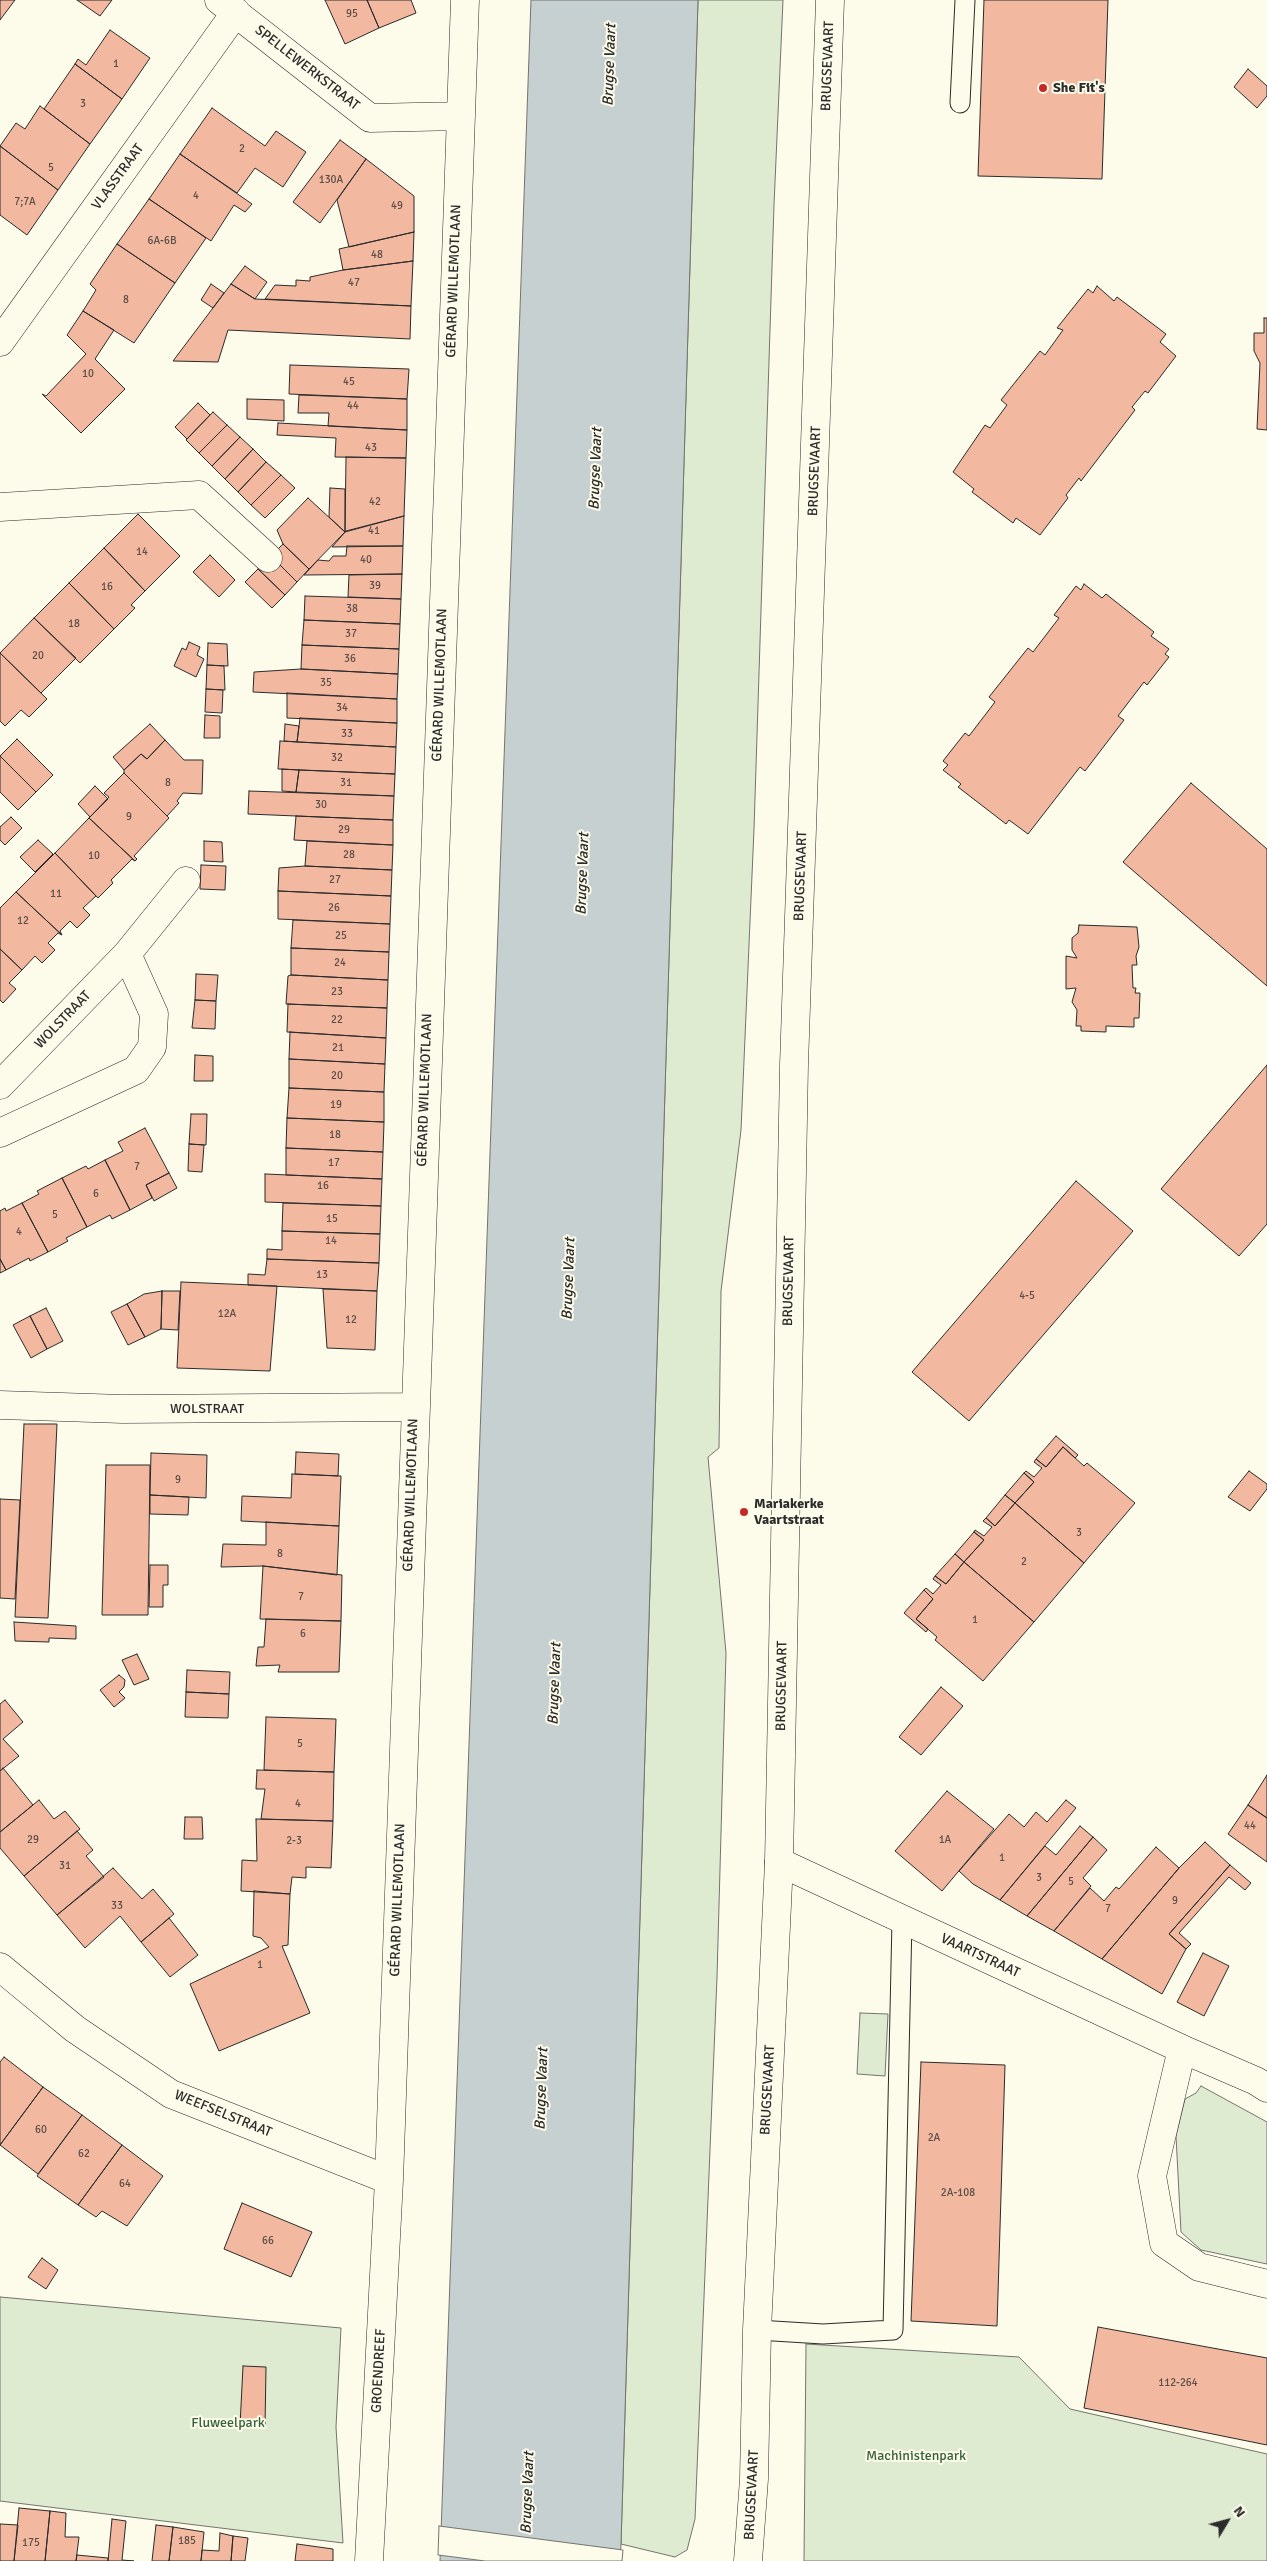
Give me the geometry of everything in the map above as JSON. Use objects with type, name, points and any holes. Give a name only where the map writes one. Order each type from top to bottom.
[{"type":"street","name":"GÉRARD WILLEMOTLAAN","points":[[389,2180],[414,1407],[465,0]]},
{"type":"street","name":"BRUGSEVAART","points":[[748,2561],[754,2479],[757,2330],[778,1862],[794,1064],[830,0]]},
{"type":"street","name":"SPELLEWERKSTRAAT","points":[[228,6],[370,118],[460,116]]},
{"type":"street","name":"VLASSTRAAT","points":[[0,342],[228,6]]},
{"type":"street","points":[[0,507],[199,495],[268,558]]},
{"type":"street","name":"WOLSTRAAT","points":[[0,1085],[127,954],[186,881]]},
{"type":"street","points":[[0,1133],[136,1070],[152,1047],[154,1014],[127,954]]},
{"type":"street","name":"WOLSTRAAT","points":[[0,1405],[123,1409],[414,1407]]},
{"type":"street","name":"VAARTSTRAAT","points":[[778,1862],[1182,2049],[1263,2077]]},
{"type":"street","name":"WEEFSELSTRAAT","points":[[0,1967],[75,2029],[171,2094],[389,2180]]},
{"type":"street","points":[[1182,2049],[1152,2176],[1164,2243],[1199,2267],[1267,2284]]},
{"type":"street","name":"GROENDREEF","points":[[369,2561],[389,2180]]},
{"type":"lane","points":[[960,104],[965,0]]},
{"type":"lane","points":[[757,2330],[823,2334],[893,2330],[902,1920]]},
{"type":"green space","points":[[698,0],[783,0],[774,205],[754,829],[741,1130],[721,1291],[719,1448],[708,1457],[726,1653],[717,1977],[695,2519],[687,2550],[675,2557],[621,2544]]},
{"type":"green space","points":[[860,2013],[888,2014],[885,2076],[857,2074]]},
{"type":"green space","points":[[1201,2086],[1267,2122],[1267,2264],[1201,2250],[1181,2232],[1176,2136],[1185,2099],[1196,2093]]},
{"type":"green space","name":"Fluweelpark","points":[[0,2297],[341,2328],[336,2427],[343,2543],[0,2501]]},
{"type":"green space","name":"Machinistenpark","points":[[806,2344],[1019,2357],[1070,2409],[1267,2454],[1267,2561],[804,2561]]},
{"type":"water","name":"Brugse Vaart","points":[[531,0],[698,0],[621,2544],[620,2561],[440,2561]]},
{"type":"pier","points":[[439,2526],[623,2550],[622,2561],[485,2561],[438,2555]]},
{"type":"building","points":[[0,0],[15,0],[0,20]]},
{"type":"building","points":[[77,0],[112,0],[100,16]]},
{"type":"building","points":[[325,0],[367,0],[379,28],[345,44]]},
{"type":"building","points":[[367,0],[411,0],[416,13],[379,28]]},
{"type":"building","name":"She Fit's","points":[[984,0],[1108,0],[1102,179],[978,176]]},
{"type":"building","points":[[110,30],[150,58],[122,99],[75,64],[78,59],[86,65]]},
{"type":"building","points":[[75,64],[122,99],[90,144],[44,109]]},
{"type":"building","points":[[1248,69],[1267,86],[1267,96],[1257,108],[1234,87]]},
{"type":"building","points":[[40,106],[90,144],[58,190],[0,146],[16,123],[25,129]]},
{"type":"building","points":[[212,108],[265,146],[276,131],[306,152],[283,187],[255,168],[237,193],[180,154]]},
{"type":"building","points":[[340,140],[366,159],[320,223],[293,202]]},
{"type":"building","points":[[0,146],[58,190],[27,235],[0,215]]},
{"type":"building","points":[[180,154],[252,204],[245,212],[234,205],[211,241],[149,199]]},
{"type":"building","points":[[366,159],[414,196],[414,232],[349,247],[337,200]]},
{"type":"building","points":[[149,199],[206,238],[175,283],[117,244]]},
{"type":"building","points":[[414,232],[413,261],[343,270],[339,249]]},
{"type":"building","points":[[117,244],[175,283],[134,343],[83,311],[96,290],[90,284]]},
{"type":"building","points":[[413,261],[411,306],[265,299],[275,285],[296,286],[296,280],[310,281],[310,277],[343,270]]},
{"type":"building","points":[[245,266],[267,282],[255,299],[231,284]]},
{"type":"building","points":[[211,284],[224,293],[213,308],[201,300]]},
{"type":"building","points":[[231,284],[255,299],[411,306],[410,339],[228,330],[218,362],[173,361]]},
{"type":"building","points":[[1097,286],[1114,301],[1117,297],[1166,334],[1160,342],[1176,356],[1148,393],[1145,391],[1132,407],[1135,410],[1081,481],[1079,478],[1066,495],[1068,498],[1040,535],[1016,518],[1013,523],[972,492],[974,489],[953,472],[985,425],[990,428],[1007,405],[1001,400],[1040,351],[1045,355],[1063,330],[1057,328],[1088,289],[1093,293]]},
{"type":"building","points":[[83,311],[114,330],[95,359],[125,389],[81,433],[42,394],[46,396],[86,354],[67,335]]},
{"type":"building","points":[[1264,318],[1267,318],[1267,430],[1257,429],[1260,363],[1254,351],[1254,333],[1264,333]]},
{"type":"building","points":[[290,365],[409,369],[407,399],[289,394]]},
{"type":"building","points":[[299,395],[407,399],[407,430],[328,426],[329,413],[298,413]]},
{"type":"building","points":[[247,399],[284,400],[284,421],[247,419]]},
{"type":"building","points":[[198,403],[210,415],[187,439],[175,427]]},
{"type":"building","points":[[213,412],[227,425],[199,453],[186,440]]},
{"type":"building","points":[[278,423],[407,430],[406,458],[335,457],[336,438],[277,435]]},
{"type":"building","points":[[227,425],[240,437],[212,466],[199,453]]},
{"type":"building","points":[[240,437],[253,449],[225,479],[212,466]]},
{"type":"building","points":[[253,449],[266,462],[238,492],[225,479]]},
{"type":"building","points":[[346,457],[406,458],[404,516],[345,532]]},
{"type":"building","points":[[266,462],[281,475],[251,505],[238,492]]},
{"type":"building","points":[[281,475],[295,488],[265,518],[251,505]]},
{"type":"building","points":[[330,488],[345,489],[345,532],[329,517]]},
{"type":"building","points":[[308,498],[345,532],[309,569],[283,544],[277,530]]},
{"type":"building","points":[[138,514],[180,556],[145,591],[104,548]]},
{"type":"building","points":[[404,516],[403,546],[332,547],[346,531]]},
{"type":"building","points":[[283,544],[309,569],[297,582],[271,556]]},
{"type":"building","points":[[347,546],[403,546],[402,574],[304,575],[318,560],[329,561],[333,556],[346,556]]},
{"type":"building","points":[[104,548],[145,591],[131,605],[135,608],[114,629],[69,583]]},
{"type":"building","points":[[210,555],[235,580],[219,597],[193,572]]},
{"type":"building","points":[[271,556],[297,582],[285,595],[258,569]]},
{"type":"building","points":[[258,569],[285,595],[272,608],[245,582]]},
{"type":"building","points":[[402,574],[401,599],[348,597],[349,575]]},
{"type":"building","points":[[69,583],[114,629],[80,663],[34,618]]},
{"type":"building","points":[[1084,584],[1102,598],[1106,594],[1154,632],[1151,636],[1169,649],[1165,654],[1169,657],[1147,685],[1144,682],[1118,716],[1124,720],[1085,771],[1080,767],[1028,834],[1009,820],[1006,824],[958,787],[961,784],[943,770],[948,765],[943,761],[965,733],[969,736],[995,702],[989,697],[1028,648],[1033,652],[1059,618],[1054,615],[1076,586],[1081,590]]},
{"type":"building","points":[[305,596],[401,599],[400,624],[304,620]]},
{"type":"building","points":[[34,618],[76,658],[41,693],[0,653]]},
{"type":"building","points":[[304,620],[400,624],[399,649],[302,645]]},
{"type":"building","points":[[189,642],[200,647],[197,655],[204,659],[196,677],[174,666],[182,648],[186,650]]},
{"type":"building","points":[[208,643],[227,644],[228,666],[207,665]]},
{"type":"building","points":[[302,645],[399,649],[398,674],[301,669]]},
{"type":"building","points":[[0,653],[47,699],[29,717],[21,710],[5,726],[0,721]]},
{"type":"building","points":[[207,665],[224,666],[225,690],[206,689]]},
{"type":"building","points":[[301,669],[398,674],[397,699],[253,692],[254,672]]},
{"type":"building","points":[[206,689],[223,690],[222,713],[205,712]]},
{"type":"building","points":[[287,693],[397,699],[397,723],[287,718]]},
{"type":"building","points":[[205,715],[220,716],[220,738],[204,738]]},
{"type":"building","points":[[300,718],[397,723],[396,747],[297,742]]},
{"type":"building","points":[[150,724],[165,740],[147,759],[141,754],[124,770],[113,757]]},
{"type":"building","points":[[285,724],[299,726],[297,742],[284,741]]},
{"type":"building","points":[[17,739],[53,775],[36,792],[0,756]]},
{"type":"building","points":[[165,740],[184,760],[203,760],[202,794],[183,793],[177,801],[179,803],[167,816],[124,773],[124,770],[141,754],[147,759]]},
{"type":"building","points":[[280,741],[396,747],[395,774],[278,769]]},
{"type":"building","points":[[0,756],[36,792],[18,810],[0,792]]},
{"type":"building","points":[[282,769],[299,770],[296,792],[282,791]]},
{"type":"building","points":[[299,770],[395,774],[394,796],[296,792]]},
{"type":"building","points":[[124,773],[169,818],[134,856],[137,859],[135,861],[89,818],[109,797],[104,793]]},
{"type":"building","points":[[1191,783],[1267,849],[1267,986],[1123,862]]},
{"type":"building","points":[[95,786],[108,799],[90,817],[78,804]]},
{"type":"building","points":[[249,791],[394,796],[393,820],[248,814]]},
{"type":"building","points":[[296,816],[393,820],[393,845],[294,840]]},
{"type":"building","points":[[11,817],[22,828],[5,845],[0,840],[0,827]]},
{"type":"building","points":[[89,818],[135,861],[132,859],[111,880],[113,883],[98,898],[55,853]]},
{"type":"building","points":[[38,840],[53,854],[35,872],[20,857]]},
{"type":"building","points":[[204,841],[222,842],[223,862],[204,861]]},
{"type":"building","points":[[307,841],[393,845],[392,870],[305,866]]},
{"type":"building","points":[[55,853],[96,896],[83,908],[90,915],[77,928],[70,921],[60,931],[62,935],[16,892]]},
{"type":"building","points":[[201,865],[226,866],[225,890],[200,889]]},
{"type":"building","points":[[305,866],[392,870],[391,896],[278,891],[279,868]]},
{"type":"building","points":[[278,891],[391,896],[390,924],[278,919]]},
{"type":"building","points":[[16,892],[62,935],[58,933],[48,943],[55,950],[42,963],[35,956],[22,970],[0,949],[0,908]]},
{"type":"building","points":[[293,920],[390,924],[389,952],[291,948]]},
{"type":"building","points":[[1079,925],[1137,927],[1139,947],[1136,956],[1137,965],[1132,965],[1133,988],[1136,988],[1135,993],[1140,993],[1139,1018],[1134,1018],[1134,1027],[1106,1026],[1106,1032],[1081,1031],[1081,1026],[1076,1026],[1077,1010],[1072,1002],[1076,988],[1066,989],[1066,956],[1077,958],[1072,950],[1072,938],[1078,933]]},
{"type":"building","points":[[291,948],[389,952],[388,980],[291,975]]},
{"type":"building","points":[[0,949],[22,970],[9,983],[16,989],[3,1003],[0,1000]]},
{"type":"building","points":[[196,974],[218,975],[216,1001],[195,1000]]},
{"type":"building","points":[[288,976],[388,980],[387,1008],[286,1004]]},
{"type":"building","points":[[195,1000],[216,1001],[215,1029],[192,1028]]},
{"type":"building","points":[[288,1004],[387,1008],[386,1038],[287,1032]]},
{"type":"building","points":[[290,1032],[386,1038],[385,1064],[289,1059]]},
{"type":"building","points":[[195,1055],[213,1056],[213,1081],[194,1081]]},
{"type":"building","points":[[289,1059],[385,1064],[384,1092],[289,1088]]},
{"type":"building","points":[[1267,1065],[1267,1224],[1239,1256],[1161,1189]]},
{"type":"building","points":[[289,1088],[384,1092],[384,1122],[287,1118]]},
{"type":"building","points":[[191,1114],[207,1114],[206,1145],[189,1144]]},
{"type":"building","points":[[287,1118],[384,1122],[383,1152],[286,1148]]},
{"type":"building","points":[[145,1128],[169,1173],[146,1185],[152,1198],[130,1210],[105,1160],[123,1151],[118,1142]]},
{"type":"building","points":[[189,1144],[204,1145],[202,1172],[188,1171]]},
{"type":"building","points":[[286,1148],[383,1152],[382,1179],[286,1175]]},
{"type":"building","points":[[105,1160],[130,1210],[112,1219],[110,1215],[87,1227],[62,1178],[86,1166],[88,1169]]},
{"type":"building","points":[[169,1173],[177,1188],[154,1201],[146,1185]]},
{"type":"building","points":[[265,1174],[382,1179],[381,1206],[265,1202]]},
{"type":"building","points":[[62,1178],[87,1227],[66,1238],[68,1241],[48,1252],[22,1203],[39,1194],[37,1191]]},
{"type":"building","points":[[1076,1181],[1133,1231],[969,1421],[912,1372]]},
{"type":"building","points":[[22,1203],[48,1252],[30,1261],[29,1258],[6,1270],[0,1259],[0,1211],[5,1208],[6,1211]]},
{"type":"building","points":[[283,1203],[381,1206],[380,1234],[282,1231]]},
{"type":"building","points":[[282,1231],[380,1234],[379,1263],[267,1259],[267,1249],[282,1250]]},
{"type":"building","points":[[0,1259],[6,1270],[0,1273]]},
{"type":"building","points":[[267,1259],[379,1263],[377,1291],[248,1285],[248,1274],[265,1275]]},
{"type":"building","points":[[181,1282],[277,1286],[270,1371],[177,1368]]},
{"type":"building","points":[[323,1289],[377,1291],[375,1350],[327,1348]]},
{"type":"building","points":[[162,1291],[180,1291],[178,1330],[161,1329]]},
{"type":"building","points":[[162,1291],[161,1329],[145,1337],[127,1304],[144,1294]]},
{"type":"building","points":[[127,1304],[145,1337],[128,1345],[111,1312]]},
{"type":"building","points":[[46,1308],[63,1341],[47,1349],[30,1316]]},
{"type":"building","points":[[30,1316],[47,1349],[31,1358],[13,1325]]},
{"type":"building","points":[[24,1424],[57,1424],[48,1618],[15,1617]]},
{"type":"building","points":[[1056,1436],[1078,1455],[1075,1458],[1063,1447],[1046,1467],[1036,1459]]},
{"type":"building","points":[[1063,1447],[1084,1466],[1087,1463],[1135,1503],[1084,1563],[1015,1503],[1034,1482],[1024,1473],[1026,1471],[1034,1477],[1042,1468],[1034,1462],[1036,1459],[1046,1467]]},
{"type":"building","points":[[296,1452],[339,1454],[338,1476],[295,1474]]},
{"type":"building","points":[[151,1453],[207,1455],[206,1498],[150,1495]]},
{"type":"building","points":[[106,1465],[150,1465],[148,1615],[102,1615]]},
{"type":"building","points":[[1249,1471],[1267,1484],[1267,1489],[1250,1511],[1228,1497]]},
{"type":"building","points":[[1024,1473],[1034,1482],[1015,1503],[1005,1495]]},
{"type":"building","points":[[292,1474],[341,1476],[339,1526],[241,1521],[242,1496],[291,1498]]},
{"type":"building","points":[[150,1495],[189,1497],[188,1515],[150,1514]]},
{"type":"building","points":[[1005,1495],[1015,1503],[995,1526],[986,1518]]},
{"type":"building","points":[[0,1499],[20,1500],[15,1599],[0,1598]]},
{"type":"building","points":[[1015,1503],[1084,1563],[1034,1622],[964,1562],[984,1540],[974,1532],[975,1530],[984,1536],[992,1527],[983,1521],[986,1518],[995,1526]]},
{"type":"building","points":[[266,1522],[339,1526],[337,1575],[263,1566],[221,1567],[223,1544],[266,1545]]},
{"type":"building","points":[[974,1532],[984,1540],[964,1562],[955,1554]]},
{"type":"building","points":[[955,1554],[964,1562],[946,1584],[935,1576]]},
{"type":"building","points":[[964,1562],[1034,1622],[983,1681],[935,1640],[937,1637],[916,1619],[933,1599],[924,1590],[926,1588],[933,1594],[941,1585],[933,1579],[935,1576],[946,1584]]},
{"type":"building","points":[[150,1565],[168,1565],[168,1585],[163,1585],[163,1607],[149,1607]]},
{"type":"building","points":[[263,1566],[342,1575],[341,1621],[260,1619]]},
{"type":"building","points":[[924,1590],[933,1599],[916,1619],[928,1629],[926,1632],[904,1613]]},
{"type":"building","points":[[266,1619],[341,1621],[339,1672],[278,1672],[280,1665],[256,1666],[258,1647],[264,1647]]},
{"type":"building","points":[[14,1622],[76,1626],[76,1639],[49,1638],[49,1642],[15,1641]]},
{"type":"building","points":[[137,1654],[149,1679],[134,1685],[122,1660]]},
{"type":"building","points":[[187,1670],[230,1672],[229,1694],[186,1692]]},
{"type":"building","points":[[119,1675],[125,1680],[124,1687],[119,1692],[125,1698],[114,1707],[100,1690]]},
{"type":"building","points":[[941,1687],[963,1706],[921,1755],[899,1737]]},
{"type":"building","points":[[186,1692],[229,1694],[228,1718],[185,1717]]},
{"type":"building","points":[[5,1700],[23,1722],[3,1739],[19,1756],[0,1771],[0,1704]]},
{"type":"building","points":[[266,1717],[336,1719],[334,1772],[264,1770]]},
{"type":"building","points":[[3,1768],[33,1805],[0,1832],[0,1771]]},
{"type":"building","points":[[257,1770],[334,1772],[333,1821],[261,1819],[265,1789],[256,1789]]},
{"type":"building","points":[[1267,1775],[1267,1818],[1248,1805]]},
{"type":"building","points":[[947,1791],[994,1829],[942,1891],[895,1851]]},
{"type":"building","points":[[39,1800],[54,1819],[65,1811],[80,1829],[24,1876],[0,1848],[0,1832]]},
{"type":"building","points":[[1066,1800],[1076,1808],[1000,1900],[973,1884],[959,1871],[1009,1814],[1024,1827],[1036,1812],[1047,1822]]},
{"type":"building","points":[[1248,1805],[1267,1818],[1267,1862],[1228,1834]]},
{"type":"building","points":[[185,1817],[202,1817],[203,1839],[184,1839]]},
{"type":"building","points":[[256,1819],[333,1821],[331,1868],[306,1867],[306,1878],[292,1877],[290,1894],[241,1891],[242,1860],[257,1861]]},
{"type":"building","points":[[1080,1826],[1093,1837],[1027,1916],[1000,1900],[1045,1846],[1056,1855]]},
{"type":"building","points":[[77,1831],[93,1850],[86,1856],[104,1877],[57,1915],[24,1876]]},
{"type":"building","points":[[1093,1837],[1107,1850],[1083,1878],[1091,1886],[1054,1931],[1027,1916]]},
{"type":"building","points":[[1205,1842],[1230,1865],[1169,1934],[1186,1949],[1162,1994],[1102,1959],[1179,1868]]},
{"type":"building","points":[[1156,1847],[1179,1868],[1102,1959],[1054,1931],[1090,1888],[1104,1901],[1116,1887],[1119,1889]]},
{"type":"building","points":[[1230,1865],[1251,1883],[1245,1890],[1229,1877],[1179,1933],[1191,1944],[1186,1949],[1169,1934]]},
{"type":"building","points":[[113,1868],[142,1899],[153,1889],[174,1914],[141,1942],[120,1916],[85,1948],[57,1915]]},
{"type":"building","points":[[254,1891],[290,1894],[288,1945],[282,1946],[310,2013],[219,2051],[190,1984],[269,1947],[261,1938],[253,1936]]},
{"type":"building","points":[[169,1918],[198,1955],[170,1977],[141,1942]]},
{"type":"building","points":[[1203,1953],[1229,1966],[1204,2016],[1177,2002]]},
{"type":"building","points":[[4,2057],[43,2087],[0,2145],[0,2062]]},
{"type":"building","points":[[921,2062],[1005,2065],[997,2326],[911,2321]]},
{"type":"building","points":[[43,2087],[82,2115],[38,2174],[0,2145]]},
{"type":"building","points":[[82,2115],[122,2145],[78,2205],[37,2176]]},
{"type":"building","points":[[122,2145],[163,2176],[127,2226],[102,2211],[96,2217],[78,2205]]},
{"type":"building","points":[[242,2203],[312,2232],[291,2277],[224,2249]]},
{"type":"building","points":[[42,2258],[58,2270],[46,2289],[28,2277]]},
{"type":"building","points":[[1098,2327],[1267,2358],[1267,2445],[1084,2408]]},
{"type":"building","points":[[243,2366],[266,2367],[265,2427],[240,2426]]},
{"type":"building","points":[[19,2508],[50,2511],[45,2561],[14,2561]]},
{"type":"building","points":[[50,2511],[66,2513],[65,2537],[79,2537],[76,2561],[45,2561]]},
{"type":"building","points":[[112,2519],[126,2521],[122,2560],[134,2561],[108,2561]]},
{"type":"building","points":[[0,2524],[18,2525],[14,2561],[0,2561]]},
{"type":"building","points":[[156,2525],[173,2527],[169,2561],[152,2561]]},
{"type":"building","points":[[173,2527],[204,2532],[201,2561],[169,2561]]},
{"type":"building","points":[[220,2533],[233,2536],[231,2561],[201,2561],[202,2550],[219,2551]]},
{"type":"building","points":[[233,2536],[248,2538],[245,2561],[231,2561]]},
{"type":"building","points":[[297,2544],[333,2549],[333,2561],[295,2561]]},
{"type":"building","points":[[77,2555],[108,2558],[108,2561],[76,2561]]},
{"type":"place","name":"She Fit's","points":[[1043,88]]},
{"type":"place","name":"Mariakerke Vaartstraat","points":[[744,1512]]}]
